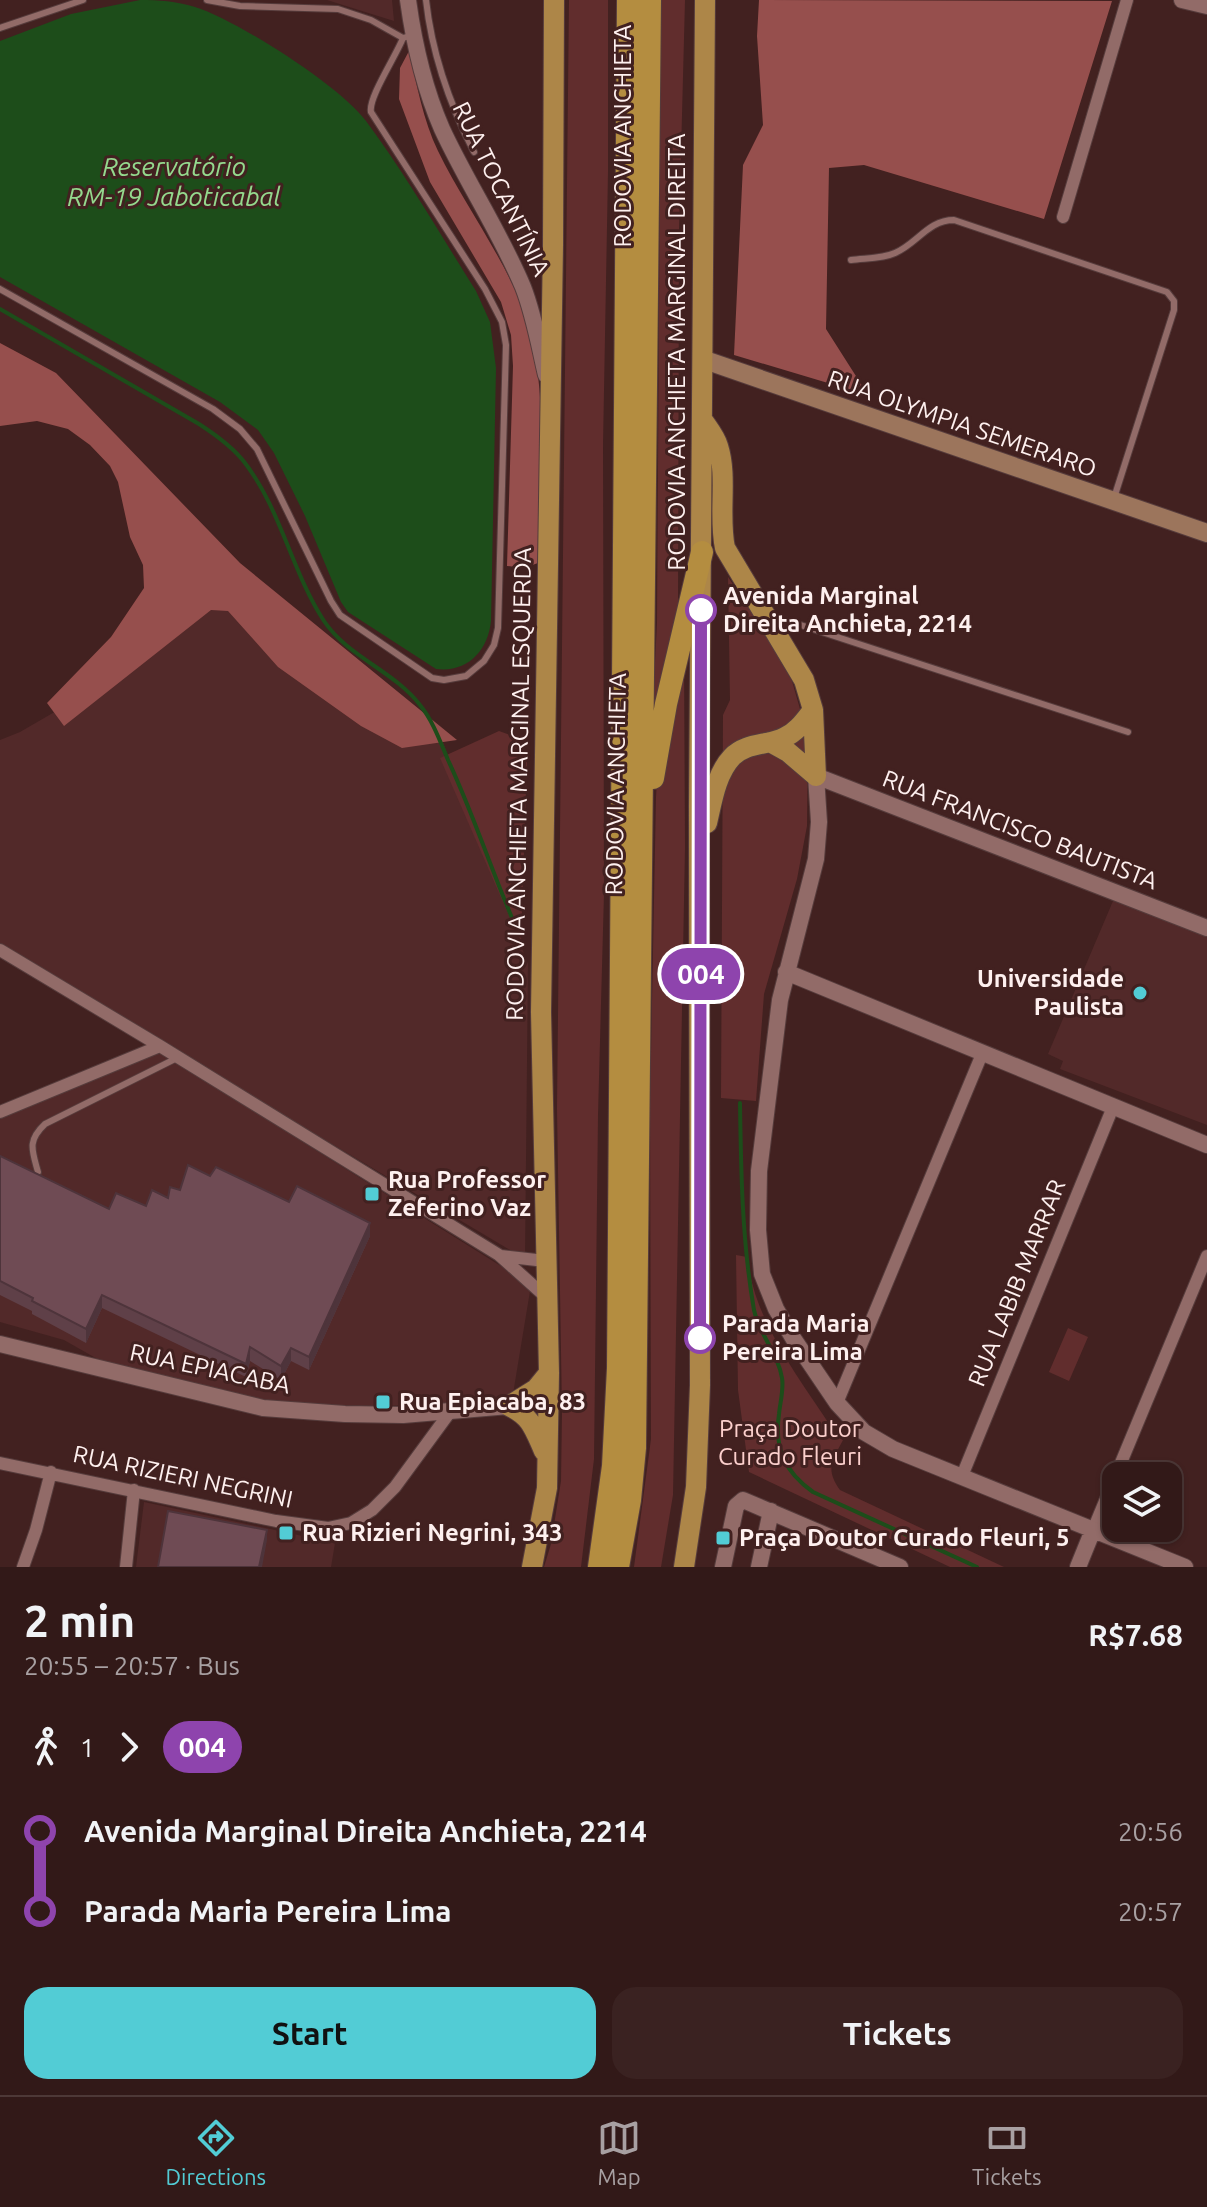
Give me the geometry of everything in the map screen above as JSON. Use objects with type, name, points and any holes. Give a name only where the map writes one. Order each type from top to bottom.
[{"type":"highway","name":"RODOVIA ANCHIETA MARGINAL ESQUERDA","points":[[532,1567],[545,1501],[549,1373],[541,1012],[554,0]]},
{"type":"highway","name":"RODOVIA ANCHIETA","points":[[599,1567],[613,1466],[618,1368],[628,0]]},
{"type":"highway","name":"RODOVIA ANCHIETA","points":[[618,1567],[630,1500],[635,1448],[650,0]]},
{"type":"highway","name":"RODOVIA ANCHIETA MARGINAL DIREITA","points":[[684,1567],[696,1487],[700,1385],[699,806],[705,0]]},
{"type":"highway","points":[[702,419],[715,438],[721,458],[721,528],[725,548],[804,680],[813,710],[816,776]]},
{"type":"highway","points":[[641,858],[659,740],[702,552]]},
{"type":"highway","points":[[701,850],[722,771],[732,757],[742,749],[770,742],[794,731],[813,710]]},
{"type":"highway","points":[[770,742],[788,752],[816,776]]},
{"type":"highway","points":[[509,1406],[536,1389],[549,1373]]},
{"type":"highway","points":[[509,1406],[525,1413],[547,1458]]},
{"type":"main road","name":"RUA OLYMPIA SEMERARO","points":[[702,359],[1207,533]]},
{"type":"street","name":"RUA TOCANTÍNIA","points":[[408,0],[408,37],[441,126],[529,303],[551,399]]},
{"type":"street","points":[[1063,217],[1127,0]]},
{"type":"street","points":[[1182,0],[1207,6]]},
{"type":"street","points":[[816,776],[819,822],[816,859],[786,972],[759,1171],[758,1230],[762,1274],[776,1309],[837,1403],[864,1432],[877,1441],[1185,1567]]},
{"type":"street","name":"RUA FRANCISCO BAUTISTA","points":[[816,776],[1207,928]]},
{"type":"street","points":[[0,950],[499,1255],[546,1297]]},
{"type":"street","points":[[786,972],[1207,1145]]},
{"type":"street","points":[[0,1112],[160,1046]]},
{"type":"street","points":[[837,1403],[982,1054]]},
{"type":"street","name":"RUA LABIB MARRAR","points":[[962,1476],[1113,1107]]},
{"type":"street","points":[[499,1255],[545,1261]]},
{"type":"street","points":[[1078,1567],[1207,1256]]},
{"type":"street","name":"RUA EPIACABA","points":[[0,1344],[263,1408],[403,1415],[509,1406]]},
{"type":"street","name":"RUA RIZIERI NEGRINI","points":[[0,1463],[276,1521],[328,1528],[351,1523],[372,1510],[395,1487],[450,1412]]},
{"type":"street","points":[[23,1567],[40,1519],[51,1472]]},
{"type":"street","points":[[126,1567],[134,1490]]},
{"type":"street","points":[[723,1567],[739,1501],[771,1511],[874,1561],[900,1567]]},
{"type":"street","points":[[759,1567],[771,1511]]},
{"type":"lane","points":[[0,28],[83,0]]},
{"type":"lane","points":[[0,289],[213,409],[248,436],[268,467],[340,615],[432,678],[456,680],[473,671],[489,655],[498,628],[506,345],[502,322],[490,298],[371,112],[371,99],[408,37],[338,9],[269,8],[207,0]]},
{"type":"lane","name":"RUA TOCANTÍNIA","points":[[426,0],[439,71],[474,152]]},
{"type":"lane","points":[[851,260],[895,253],[932,225],[943,220],[954,220],[1167,292],[1174,301],[1174,310],[1113,501]]},
{"type":"lane","points":[[767,614],[1128,732]]},
{"type":"lane","points":[[38,1172],[32,1148],[34,1134],[45,1124],[179,1057]]},
{"type":"shaded area","points":[[327,0],[392,0],[394,21]]},
{"type":"shaded area","points":[[759,0],[1112,1],[1044,219],[864,165],[829,168],[826,329],[868,395],[734,355],[743,165],[763,125],[757,36]]},
{"type":"shaded area","points":[[409,51],[433,139],[511,282],[530,331],[540,396],[541,464],[538,563],[524,568],[507,566],[513,366],[511,335],[501,302],[430,182],[399,99],[400,68]]},
{"type":"shaded area","points":[[0,343],[56,373],[240,563],[457,740],[402,748],[361,726],[278,667],[228,611],[211,610],[64,726],[47,703],[111,637],[144,588],[143,565],[130,537],[118,482],[110,466],[90,445],[68,429],[37,421],[0,426]]},
{"type":"shaded area","points":[[226,577],[442,740],[528,964],[525,1259],[0,946],[0,740],[20,732],[96,688]]},
{"type":"shaded area","name":"Universidade Paulista","points":[[1113,901],[1207,932],[1207,1125],[1060,1069],[1063,1061],[1048,1054]]},
{"type":"shaded area","points":[[156,1050],[531,1285],[513,1394],[494,1405],[272,1406],[108,1365],[64,1340],[0,1322],[0,1115]]},
{"type":"shaded area","points":[[144,1502],[335,1543],[331,1567],[136,1567]]},
{"type":"green space","points":[[569,0],[608,0],[603,445],[604,893],[594,1459],[581,1567],[544,1567],[551,1544],[561,1481],[557,1109]]},
{"type":"green space","points":[[661,0],[685,0],[679,230],[678,614],[651,741],[657,623]]},
{"type":"green space","points":[[728,577],[792,681],[808,737],[807,826],[797,879],[764,994],[756,1101],[721,1098],[723,715],[730,700]]},
{"type":"green space","points":[[684,654],[685,847],[673,1495],[661,1567],[634,1567],[651,1439],[650,1104],[656,797]]},
{"type":"green space","points":[[499,731],[513,736],[527,760],[521,943],[440,758]]},
{"type":"green space","name":"Praça Doutor Curado Fleuri","points":[[736,1255],[747,1257],[768,1327],[833,1430],[843,1440],[831,1470],[840,1490],[1004,1567],[950,1567],[749,1472],[738,1390]]},
{"type":"green space","points":[[1068,1328],[1088,1337],[1069,1381],[1049,1372]]},
{"type":"water","name":"Reservatório RM-19 Jaboticabal","points":[[140,0],[181,3],[213,14],[261,40],[334,90],[366,121],[381,141],[476,291],[490,322],[496,368],[491,621],[486,642],[466,663],[436,669],[348,612],[274,453],[258,430],[220,402],[0,277],[0,41],[71,14]]},
{"type":"building","points":[[0,1156],[109,1209],[116,1193],[146,1206],[152,1190],[168,1198],[170,1187],[180,1190],[188,1165],[210,1176],[216,1167],[289,1202],[297,1186],[370,1223],[309,1357],[291,1348],[281,1366],[250,1347],[246,1364],[102,1295],[86,1329],[0,1281]]},
{"type":"building","points":[[168,1511],[267,1530],[259,1567],[158,1567]]},
{"type":"waterway","points":[[0,309],[199,424],[240,457],[268,501],[303,582],[324,621],[345,645],[409,693],[429,718],[512,918]]},
{"type":"waterway","points":[[740,1103],[743,1206],[750,1284],[756,1319],[777,1360],[782,1378],[778,1438],[784,1459],[795,1476],[813,1492],[977,1567]]},
{"type":"bus line","name":"004","points":[[700,1338],[701,610]]},
{"type":"place","name":"Avenida Marginal Direita Anchieta, 2214","points":[[701,610]]},
{"type":"place","name":"Universidade Paulista","points":[[1140,993]]},
{"type":"place","name":"Rua Professor Zeferino Vaz","points":[[372,1194]]},
{"type":"place","name":"Parada Maria Pereira Lima","points":[[700,1338]]},
{"type":"place","name":"Rua Epiacaba, 83","points":[[383,1402]]},
{"type":"place","name":"Rua Rizieri Negrini, 343","points":[[286,1533]]},
{"type":"place","name":"Praça Doutor Curado Fleuri, 5","points":[[723,1538]]}]
